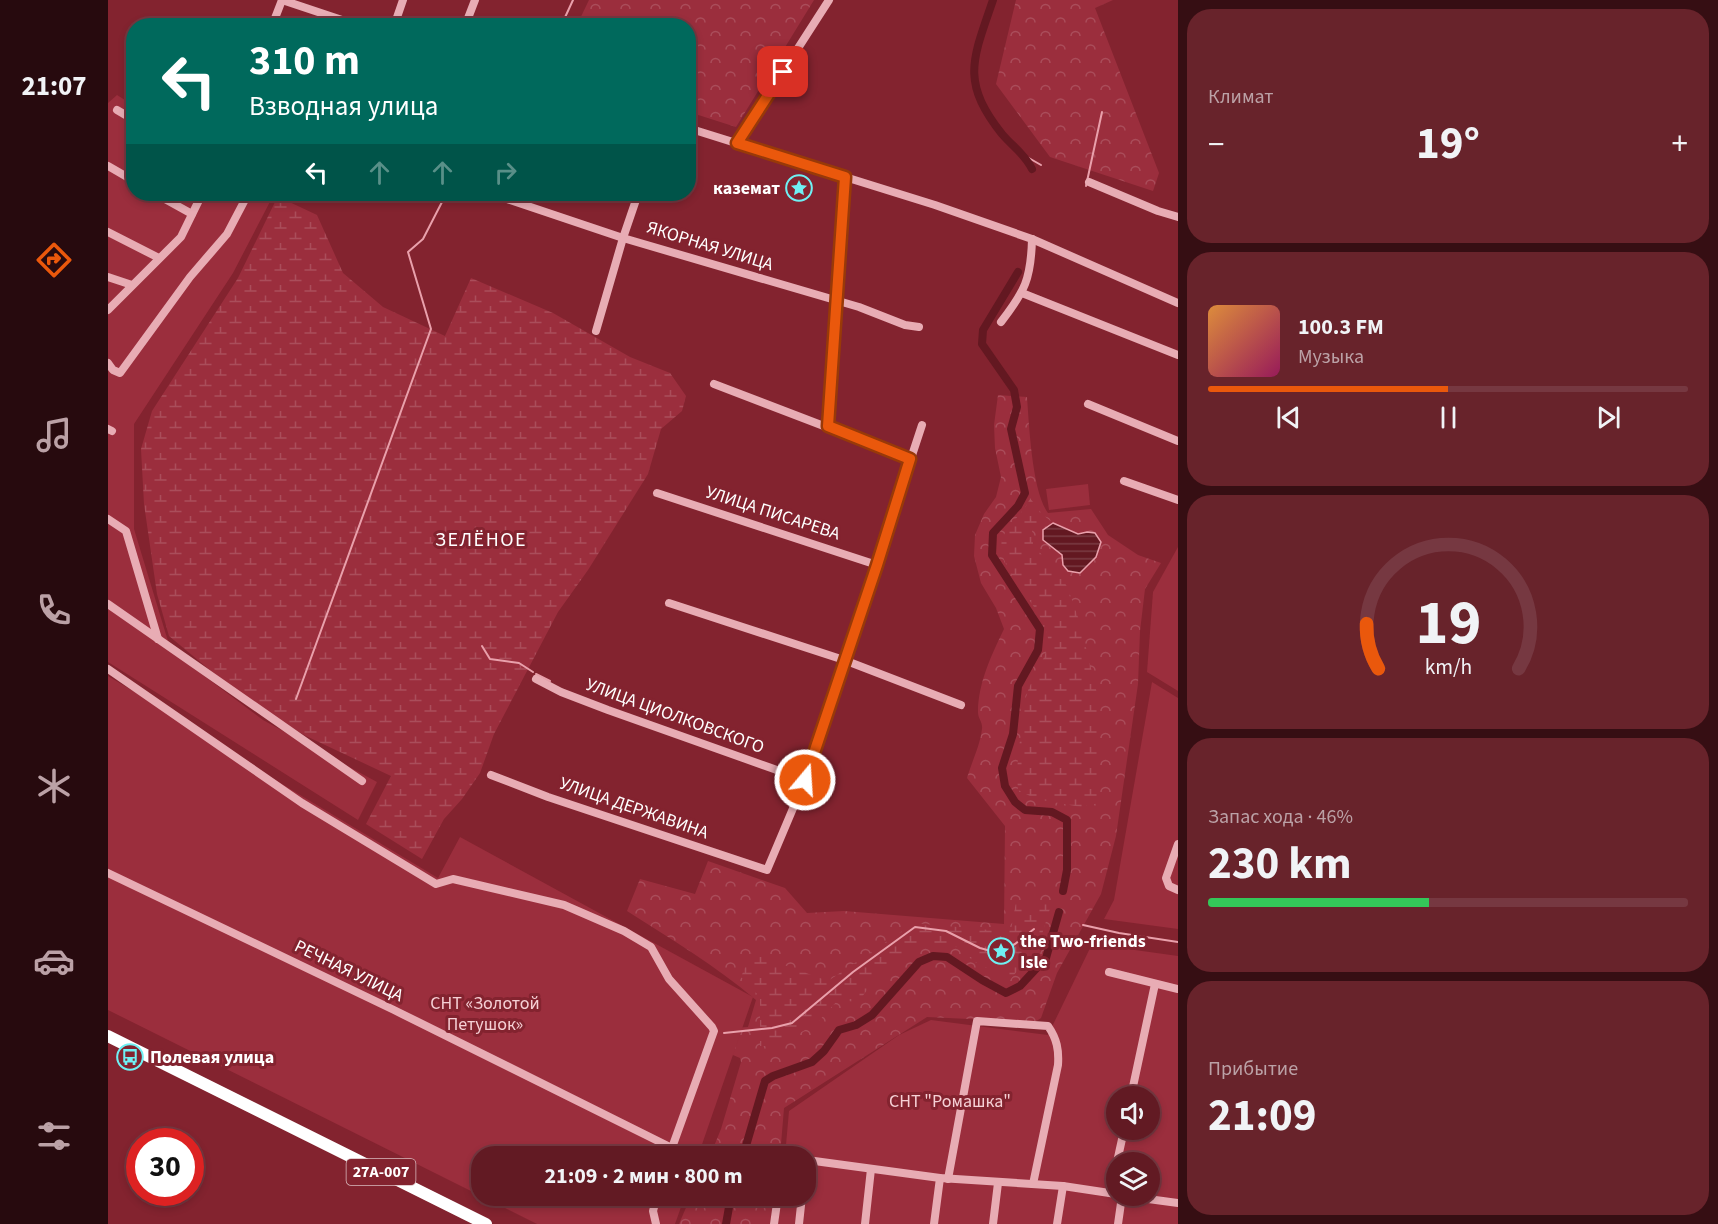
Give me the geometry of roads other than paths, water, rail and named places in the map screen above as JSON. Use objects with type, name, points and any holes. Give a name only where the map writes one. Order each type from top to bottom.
[{"type":"highway","name":"27А-007","points":[[108,1036],[486,1224]]},
{"type":"street","points":[[275,18],[282,0],[336,18]]},
{"type":"street","points":[[397,18],[403,0]]},
{"type":"street","points":[[468,18],[475,0]]},
{"type":"street","points":[[737,143],[829,0]]},
{"type":"street","points":[[117,110],[126,115]]},
{"type":"street","points":[[696,130],[935,205],[1032,239],[1178,303]]},
{"type":"street","points":[[108,166],[126,176]]},
{"type":"street","points":[[828,426],[845,177]]},
{"type":"street","points":[[1089,182],[1178,217]]},
{"type":"street","points":[[169,201],[192,214]]},
{"type":"street","points":[[108,310],[181,237],[198,201]]},
{"type":"street","points":[[108,363],[113,370],[120,373],[190,277],[227,234],[244,201]]},
{"type":"street","name":"ЯКОРНАЯ УЛИЦА","points":[[513,201],[622,237],[836,301],[905,325],[919,327]]},
{"type":"street","points":[[596,331],[622,237],[635,201]]},
{"type":"street","points":[[108,232],[159,258]]},
{"type":"street","points":[[1001,322],[1025,288],[1031,264],[1032,239]]},
{"type":"street","points":[[108,277],[132,285]]},
{"type":"street","points":[[1022,293],[1178,356]]},
{"type":"street","points":[[714,384],[910,459]]},
{"type":"street","points":[[1088,404],[1178,441]]},
{"type":"street","points":[[805,780],[922,425]]},
{"type":"street","points":[[1124,482],[1178,500]]},
{"type":"street","name":"УЛИЦА ПИСАРЕВА","points":[[657,493],[877,565]]},
{"type":"street","points":[[108,519],[126,531],[158,640]]},
{"type":"street","points":[[669,603],[844,660],[961,705]]},
{"type":"street","points":[[108,604],[362,781]]},
{"type":"street","points":[[108,669],[302,803],[436,884],[453,879],[564,905],[624,931],[651,947],[669,978],[714,1031],[673,1146]]},
{"type":"street","name":"УЛИЦА ЦИОЛКОВСКОГО","points":[[536,679],[561,692],[608,710],[805,780]]},
{"type":"street","name":"УЛИЦА ДЕРЖАВИНА","points":[[491,775],[548,797],[766,870],[805,780]]},
{"type":"street","points":[[1178,844],[1166,878],[1169,886],[1178,890]]},
{"type":"street","name":"РЕЧНАЯ УЛИЦА","points":[[108,873],[394,1010],[659,1146]]},
{"type":"street","points":[[1109,972],[1178,989]]},
{"type":"street","points":[[1133,1086],[1155,984]]},
{"type":"street","points":[[934,1224],[977,1021],[1048,1026],[1054,1035],[1059,1050],[1058,1065],[1033,1184]]},
{"type":"street","points":[[816,1161],[944,1179],[1063,1186],[1106,1193]]},
{"type":"street","points":[[865,1224],[872,1169]]},
{"type":"street","points":[[993,1224],[998,1183]]},
{"type":"street","points":[[1057,1224],[1063,1186]]},
{"type":"street","points":[[1160,1201],[1178,1203]]},
{"type":"street","points":[[654,1206],[656,1224]]},
{"type":"street","points":[[774,1224],[777,1206]]},
{"type":"street","points":[[799,1224],[801,1206]]},
{"type":"street","points":[[1118,1224],[1122,1206]]},
{"type":"waterway","points":[[565,18],[573,0]]},
{"type":"waterway","points":[[993,0],[976,54],[975,84],[989,115],[1032,169]]},
{"type":"waterway","points":[[1086,186],[1102,112]]},
{"type":"waterway","points":[[1027,157],[1041,165]]},
{"type":"waterway","points":[[296,699],[431,329],[408,252],[423,239],[442,202]]},
{"type":"waterway","points":[[1018,272],[983,330],[982,344],[1014,390],[1017,407],[1011,429],[1025,493],[1018,506],[993,533],[992,555],[1040,629],[1038,650],[1018,686],[1013,734],[1002,768],[1005,786],[1015,802],[1025,810],[1052,812],[1067,820],[1067,870],[1063,891]]},
{"type":"waterway","points":[[482,646],[490,659],[519,663],[533,672]]},
{"type":"waterway","points":[[536,674],[550,681]]},
{"type":"waterway","points":[[746,1146],[765,1081],[812,1062],[824,1051],[839,1030],[856,1025],[872,1015],[919,962],[933,956],[947,957],[1006,993],[1020,986],[1046,958],[1059,912]]},
{"type":"waterway","points":[[1083,925],[1178,942]]},
{"type":"waterway","points":[[724,1033],[772,1028],[792,1023],[853,972],[915,927],[946,931],[980,948],[998,953],[1015,944],[1034,929]]},
{"type":"waterway","points":[[726,1224],[729,1206]]},
{"type":"place","name":"каземат","points":[[799,188]]},
{"type":"place","name":"the Two-friends Isle","points":[[1001,951]]},
{"type":"place","name":"Полевая улица","points":[[130,1057]]},
{"type":"district","name":"ЗЕЛЁНОЕ","points":[[481,540]]},
{"type":"park label","name":"СНТ «Золотой Петушок»","points":[[485,1013]]},
{"type":"park label","name":"СНТ \"Ромашка\"","points":[[950,1101]]}]
